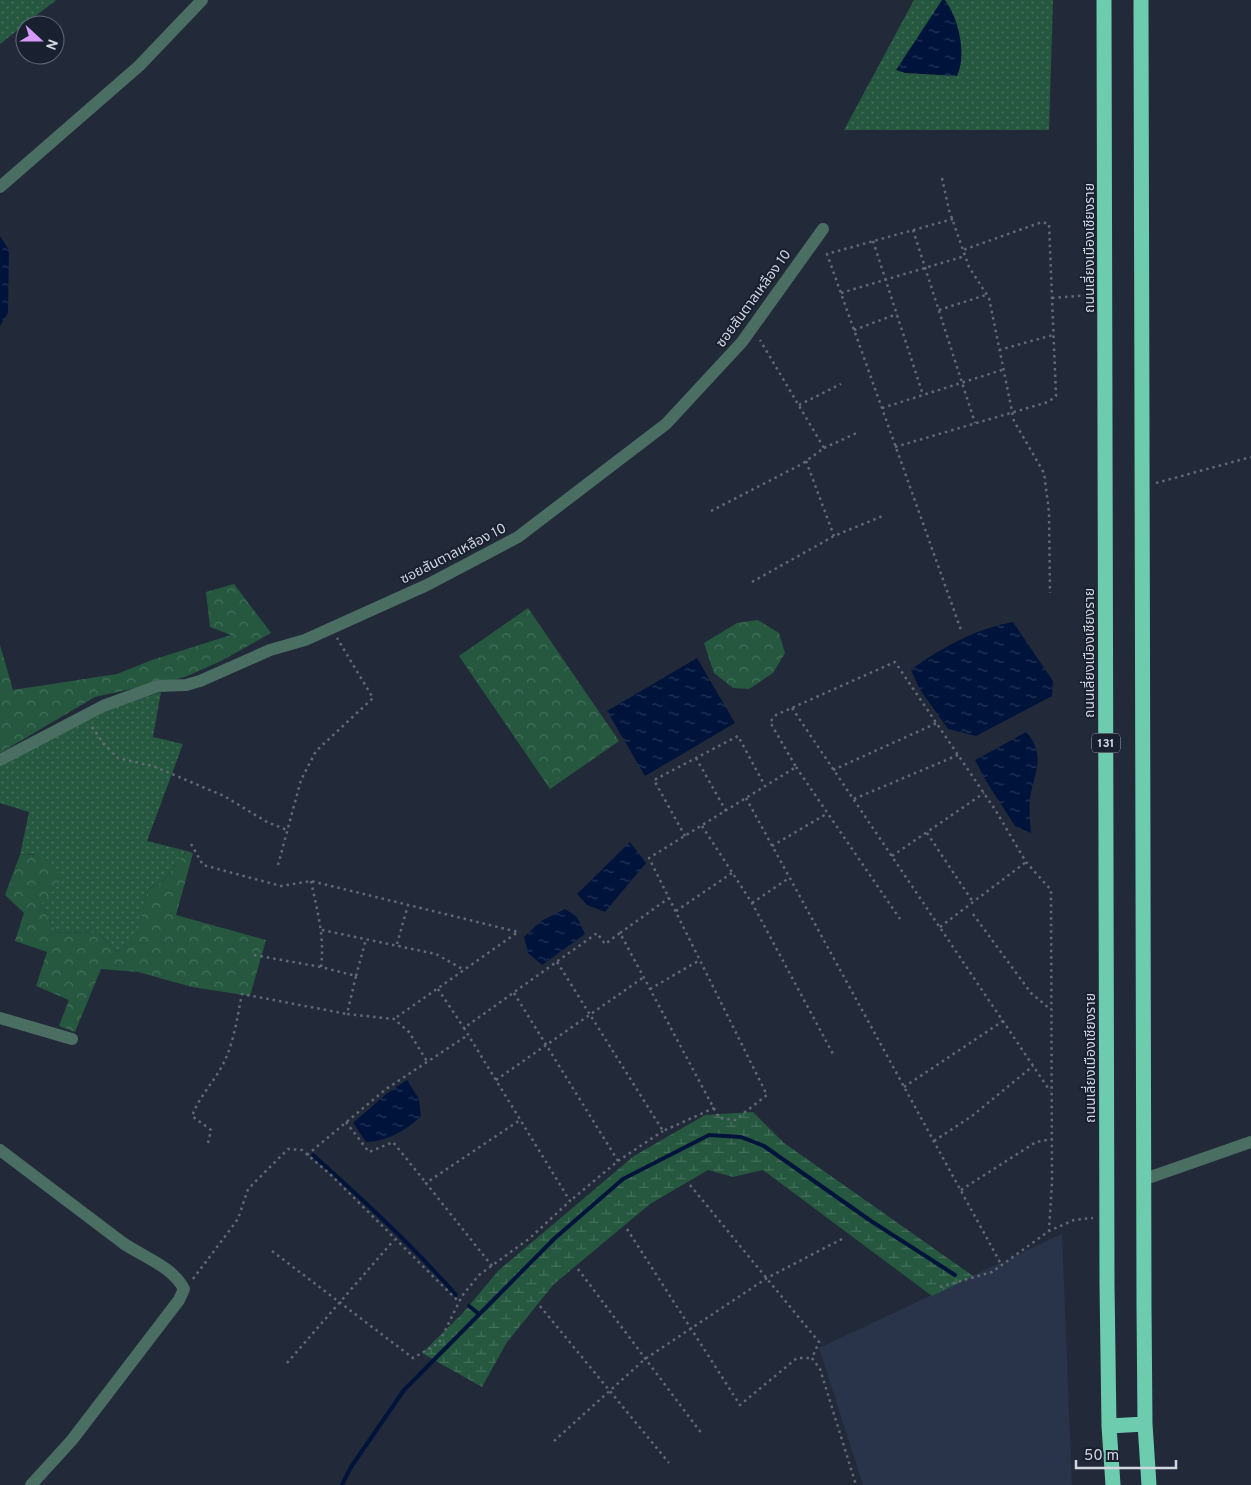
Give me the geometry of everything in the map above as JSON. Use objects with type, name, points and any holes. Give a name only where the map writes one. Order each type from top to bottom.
[{"type":"highway","name":"ถนนเลี่ยงเมืองเชียงราย","points":[[1104,0],[1107,1217],[1109,1426],[1114,1485]]},
{"type":"highway","points":[[1141,0],[1145,1424],[1149,1485]]},
{"type":"highway","points":[[1109,1426],[1145,1424]]},
{"type":"street","points":[[0,187],[139,66],[202,0]]},
{"type":"street","name":"ซอยสันตาลเหลือง 10","points":[[0,760],[103,706],[158,686],[186,685],[200,681],[270,650],[305,640],[427,585],[518,537],[666,424],[707,382],[753,328],[823,229]]},
{"type":"street","points":[[0,1018],[72,1039]]},
{"type":"street","points":[[1145,1179],[1251,1142]]},
{"type":"street","points":[[0,1150],[126,1244],[166,1270],[179,1280],[184,1288],[179,1300],[72,1440],[31,1485]]},
{"type":"path","points":[[942,178],[952,219],[969,268],[986,295],[992,312],[1002,370],[1014,421],[1032,449],[1044,473],[1049,512],[1050,593]]},
{"type":"path","points":[[952,219],[827,254],[961,630]]},
{"type":"path","points":[[896,447],[1048,402],[1056,396],[1049,224],[1042,222],[963,250]]},
{"type":"path","points":[[913,230],[975,423]]},
{"type":"path","points":[[873,241],[923,395]]},
{"type":"path","points":[[841,293],[965,256]]},
{"type":"path","points":[[1052,298],[1105,294]]},
{"type":"path","points":[[939,310],[986,295]]},
{"type":"path","points":[[854,330],[897,314]]},
{"type":"path","points":[[753,328],[824,448]]},
{"type":"path","points":[[999,350],[1053,335]]},
{"type":"path","points":[[882,408],[1002,370]]},
{"type":"path","points":[[799,405],[841,384]]},
{"type":"path","points":[[711,511],[806,461],[824,448],[859,432]]},
{"type":"path","points":[[1143,487],[1251,457]]},
{"type":"path","points":[[806,461],[834,536]]},
{"type":"path","points":[[752,582],[834,536],[885,515]]},
{"type":"path","points":[[278,865],[301,780],[316,751],[373,698],[331,628]]},
{"type":"path","points":[[900,919],[796,767],[770,722],[776,715],[895,662],[984,793],[1026,862],[1051,890],[1052,1139],[1050,1231]]},
{"type":"path","points":[[792,708],[1051,1092]]},
{"type":"path","points":[[85,716],[104,744],[118,758],[153,766],[224,796],[267,822],[287,830]]},
{"type":"path","points":[[833,770],[937,724]]},
{"type":"path","points":[[685,836],[654,780],[738,736],[765,786]]},
{"type":"path","points":[[854,799],[958,755]]},
{"type":"path","points":[[696,758],[726,811]]},
{"type":"path","points":[[620,933],[719,1118],[735,1120],[767,1095],[649,858],[796,767]]},
{"type":"path","points":[[892,856],[984,793]]},
{"type":"path","points":[[746,798],[1001,1264]]},
{"type":"path","points":[[772,846],[828,813]]},
{"type":"path","points":[[702,826],[752,902],[833,1054]]},
{"type":"path","points":[[926,833],[974,902]]},
{"type":"path","points":[[191,844],[203,865],[281,886],[311,881],[518,932],[394,1020]]},
{"type":"path","points":[[940,927],[1026,862]]},
{"type":"path","points":[[676,911],[732,873]]},
{"type":"path","points":[[752,902],[789,878]]},
{"type":"path","points":[[311,881],[324,947],[321,967]]},
{"type":"path","points":[[464,1028],[597,934],[605,944],[669,898]]},
{"type":"path","points":[[398,944],[408,905]]},
{"type":"path","points":[[973,914],[1031,992],[1050,1009]]},
{"type":"path","points":[[322,930],[398,944],[436,954],[464,970]]},
{"type":"path","points":[[347,1014],[366,939]]},
{"type":"path","points":[[254,955],[321,967],[356,976]]},
{"type":"path","points":[[650,989],[700,960]]},
{"type":"path","points":[[557,962],[663,1130]]},
{"type":"path","points":[[496,1080],[644,977]]},
{"type":"path","points":[[438,988],[570,1201]]},
{"type":"path","points":[[514,992],[618,1161]]},
{"type":"path","points":[[208,1143],[211,1130],[192,1116],[195,1106],[222,1066],[231,1045],[242,994],[347,1014],[394,1020],[409,1032],[428,1063]]},
{"type":"path","points":[[904,1087],[1003,1021]]},
{"type":"path","points":[[307,1155],[386,1089],[468,1035]]},
{"type":"path","points":[[934,1141],[972,1116],[1033,1066]]},
{"type":"path","points":[[272,1252],[413,1358],[439,1343],[459,1302],[479,1275],[530,1238],[570,1201],[618,1161],[663,1130],[714,1108]]},
{"type":"path","points":[[426,1183],[520,1120]]},
{"type":"path","points":[[346,1122],[369,1152],[393,1142],[492,1266]]},
{"type":"path","points":[[961,1190],[1036,1142],[1052,1139]]},
{"type":"path","points":[[184,1288],[205,1265],[238,1219],[248,1189],[288,1149],[302,1150],[331,1175],[394,1240],[459,1302]]},
{"type":"path","points":[[690,1185],[820,1342],[812,1358]]},
{"type":"path","points":[[940,1287],[992,1272],[1050,1231],[1074,1220],[1107,1217]]},
{"type":"path","points":[[627,1229],[740,1405],[797,1358],[812,1358]]},
{"type":"path","points":[[554,1442],[645,1358],[767,1278],[842,1239]]},
{"type":"path","points":[[287,1363],[394,1240]]},
{"type":"path","points":[[578,1269],[702,1434]]},
{"type":"path","points":[[540,1306],[669,1463]]},
{"type":"path","points":[[812,1358],[820,1369],[856,1485]]},
{"type":"shaded area","points":[[1062,1234],[1072,1485],[863,1485],[819,1348]]},
{"type":"green space","points":[[0,0],[56,0],[37,15],[15,15],[15,32],[0,44]]},
{"type":"green space","points":[[914,0],[1053,0],[1049,130],[844,130]]},
{"type":"green space","points":[[234,584],[271,633],[221,661],[185,677],[95,697],[0,753],[0,645],[13,690],[117,674],[152,660],[231,635],[210,627],[206,592]]},
{"type":"green space","points":[[528,608],[619,741],[550,789],[459,656]]},
{"type":"green space","points":[[758,620],[779,633],[785,653],[773,673],[749,689],[733,688],[714,673],[704,643],[737,623]]},
{"type":"green space","points":[[161,692],[153,737],[183,744],[147,841],[187,851],[162,882],[148,889],[136,940],[117,952],[98,933],[56,932],[41,905],[34,854],[20,855],[29,812],[0,803],[0,765],[95,714]]},
{"type":"green space","points":[[187,851],[193,853],[176,915],[266,940],[250,996],[192,987],[138,972],[101,969],[75,1032],[59,1026],[69,1000],[36,986],[47,952],[15,941],[24,913],[5,895],[20,855],[41,856],[50,862],[62,879],[41,905],[56,932],[98,933],[117,952],[136,939],[148,889],[162,882]]},
{"type":"green space","points":[[753,1112],[784,1143],[973,1276],[932,1296],[763,1170],[733,1177],[708,1170],[650,1204],[554,1284],[507,1342],[482,1387],[422,1353],[462,1314],[499,1270],[634,1156],[705,1115]]},
{"type":"water","points":[[942,0],[945,0],[950,8],[960,37],[961,58],[957,76],[905,73],[896,70]]},
{"type":"water","points":[[0,236],[9,250],[8,313],[0,326]]},
{"type":"water","points":[[1013,622],[1053,681],[1052,696],[976,736],[948,729],[919,688],[911,670],[934,654],[960,640],[987,629]]},
{"type":"water","points":[[697,658],[735,723],[645,776],[607,711]]},
{"type":"water","points":[[1026,732],[1036,748],[1038,756],[1030,798],[1031,833],[1015,826],[975,760]]},
{"type":"water","points":[[630,842],[646,863],[605,912],[587,905],[577,894]]},
{"type":"water","points":[[565,909],[577,917],[585,934],[542,965],[528,953],[524,937],[541,921]]},
{"type":"water","points":[[407,1080],[419,1099],[421,1116],[396,1134],[381,1140],[366,1142],[353,1123],[386,1094]]},
{"type":"waterway","points":[[342,1485],[351,1467],[404,1390],[555,1238],[623,1179],[709,1135],[741,1137],[764,1146],[871,1221],[955,1275]]},
{"type":"waterway","points":[[313,1155],[404,1240],[456,1295]]},
{"type":"waterway","points":[[469,1306],[479,1314]]}]
